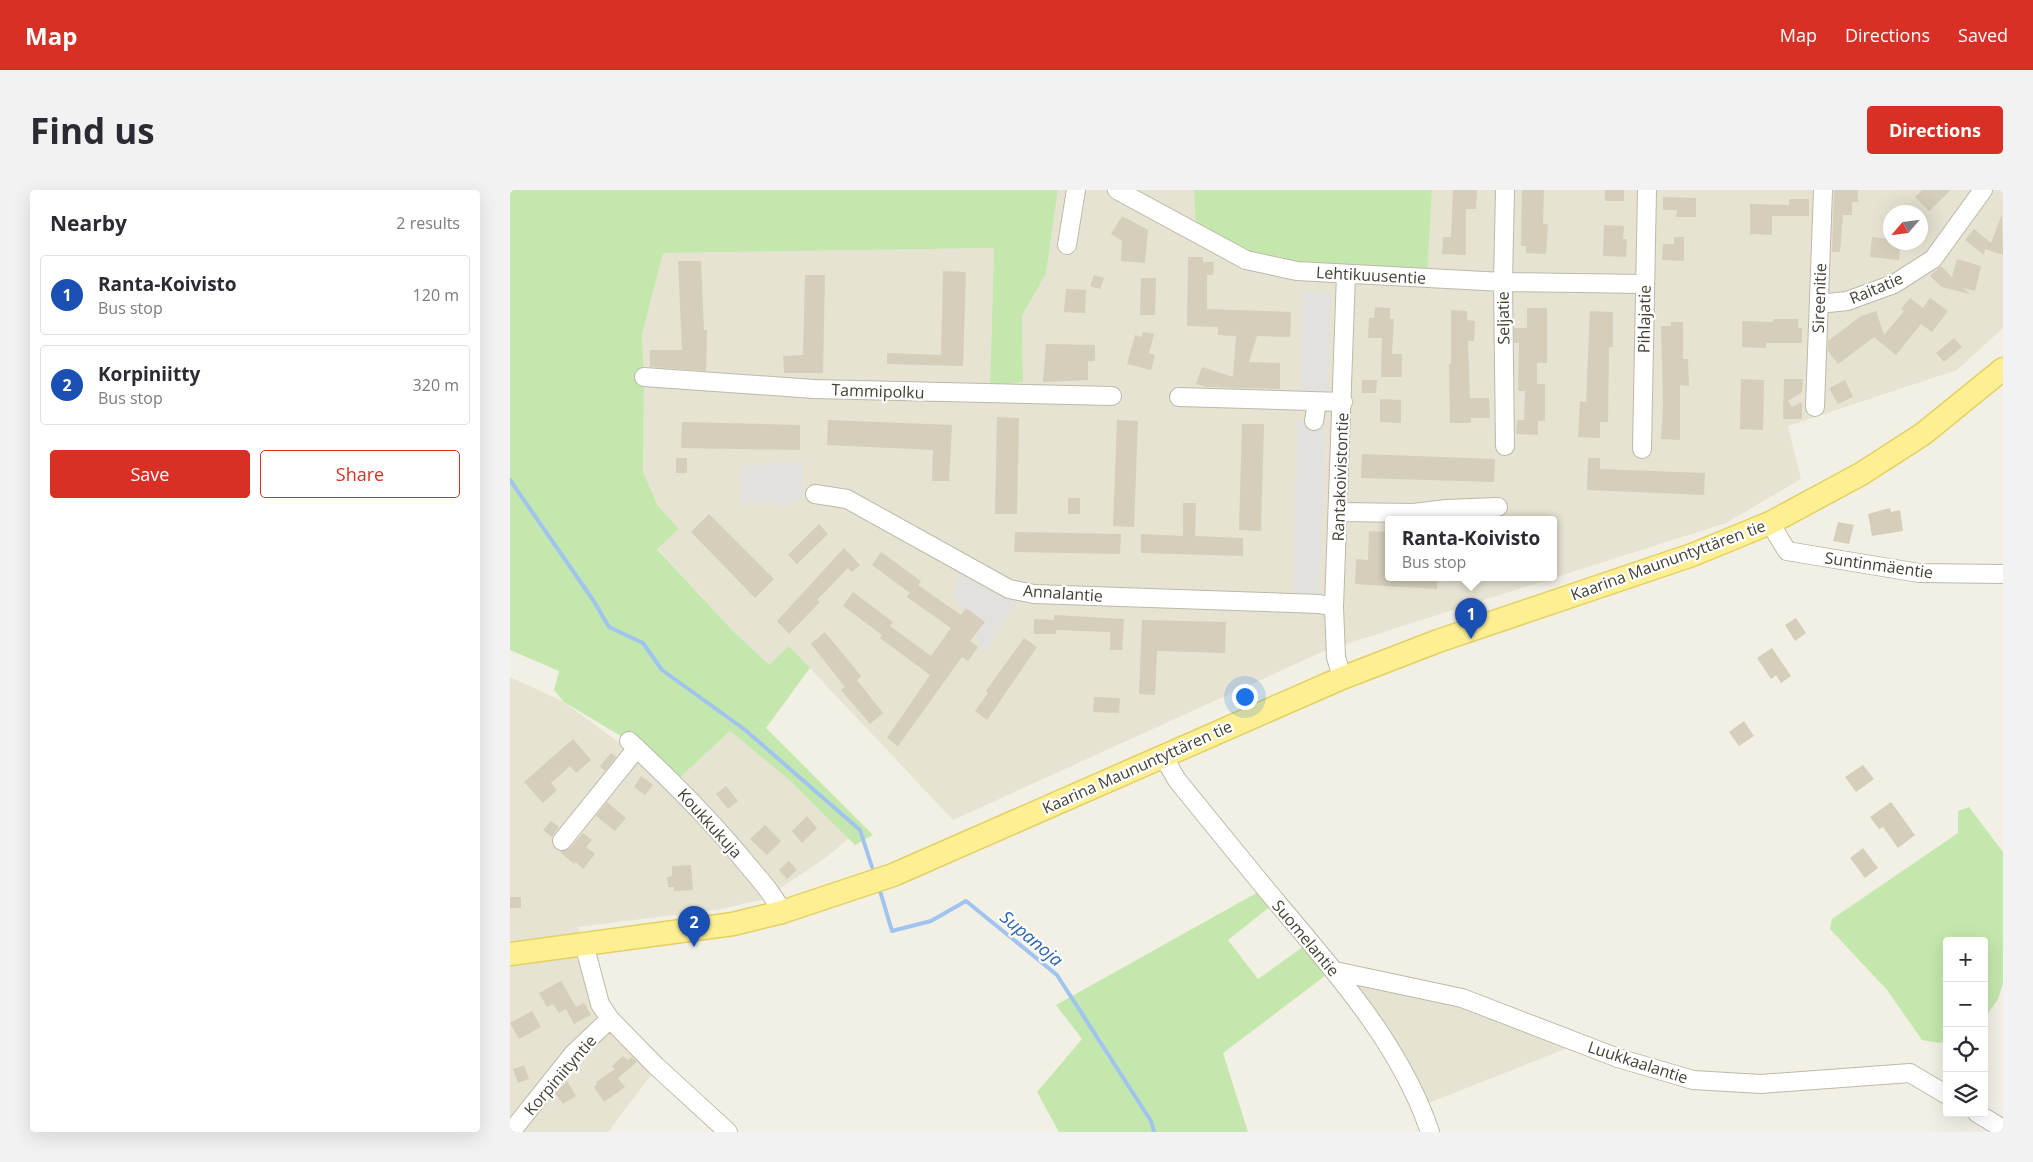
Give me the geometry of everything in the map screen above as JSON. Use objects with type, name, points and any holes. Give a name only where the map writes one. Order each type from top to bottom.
[{"type":"main road","name":"Kaarina Maununtyttären tie","points":[[510,954],[734,924],[782,912],[893,875],[1342,678],[1438,641],[1692,555],[1770,523],[1861,474],[1923,434],[2003,369]]},
{"type":"street","points":[[1066,245],[1076,190]]},
{"type":"street","name":"Lehtikuusentie","points":[[1117,190],[1246,260],[1297,271],[1503,282],[1645,284]]},
{"type":"street","name":"Seljatie","points":[[1505,190],[1503,282],[1505,446]]},
{"type":"street","name":"Pihlajatie","points":[[1642,449],[1647,190]]},
{"type":"street","name":"Sireenitie","points":[[1815,407],[1823,190]]},
{"type":"street","name":"Raitatie","points":[[1819,304],[1847,302],[1894,284],[1933,259],[1983,190]]},
{"type":"street","name":"Rantakoivistontie","points":[[1342,678],[1336,657],[1334,607],[1343,402],[1346,274]]},
{"type":"street","name":"Tammipolku","points":[[644,377],[814,389],[1112,396]]},
{"type":"street","points":[[1179,397],[1343,402]]},
{"type":"street","points":[[1314,421],[1317,402]]},
{"type":"street","name":"Annalantie","points":[[815,494],[847,499],[1009,589],[1026,592],[1319,604],[1334,607]]},
{"type":"street","points":[[1339,512],[1414,513],[1446,509],[1498,507]]},
{"type":"street","name":"Suntinmäentie","points":[[1770,523],[1787,551],[1920,573],[2003,574]]},
{"type":"street","name":"Koukkukuja","points":[[562,841],[633,744],[689,797],[774,896],[782,912]]},
{"type":"street","name":"Suomelantie","points":[[1163,756],[1177,780],[1335,972],[1383,1037],[1422,1106],[1430,1132]]},
{"type":"street","points":[[584,944],[600,1004],[610,1019],[656,1066],[728,1132]]},
{"type":"street","name":"Luukkaalantie","points":[[1335,972],[1462,998],[1618,1058],[1692,1080],[1762,1084],[1910,1073],[1943,1093]]},
{"type":"street","name":"Korpiniityntie","points":[[511,1131],[573,1054],[610,1019]]},
{"type":"street","points":[[1984,1117],[2003,1129]]},
{"type":"shaded area","points":[[1058,190],[1194,190],[1196,234],[1427,277],[1432,190],[2003,190],[2003,328],[1957,370],[1788,426],[1801,479],[1726,523],[1557,577],[1557,516],[1385,516],[1385,581],[1544,581],[1324,651],[953,820],[789,646],[769,666],[733,631],[657,548],[679,529],[658,506],[643,472],[644,377],[642,335],[663,253],[994,248],[990,384],[1023,382],[1022,316],[1046,272]]},
{"type":"shaded area","points":[[1303,292],[1331,292],[1328,402],[1301,402]]},
{"type":"shaded area","points":[[1297,420],[1325,420],[1319,604],[1294,593]]},
{"type":"shaded area","points":[[803,463],[803,499],[792,499],[792,505],[740,502],[743,465]]},
{"type":"shaded area","points":[[960,569],[1020,598],[984,652],[953,595]]},
{"type":"shaded area","points":[[510,677],[564,702],[674,783],[730,731],[788,779],[849,838],[828,856],[764,899],[722,909],[578,927],[599,976],[605,1002],[658,1066],[608,1132],[510,1132]]},
{"type":"shaded area","points":[[1335,972],[1462,998],[1580,1043],[1421,1106]]},
{"type":"green space","points":[[510,190],[1058,190],[1046,273],[1022,316],[1023,382],[990,385],[994,248],[663,253],[642,335],[644,377],[643,472],[658,506],[679,529],[657,549],[733,631],[769,665],[789,646],[810,668],[766,728],[873,835],[855,845],[788,779],[730,731],[674,783],[629,741],[564,702],[554,690],[559,671],[510,650]]},
{"type":"green space","points":[[1194,190],[1432,190],[1427,277],[1297,271],[1196,234]]},
{"type":"green space","points":[[1969,807],[2003,852],[2003,983],[1998,999],[1988,1013],[1988,937],[1943,937],[1943,1042],[1939,1043],[1922,1040],[1887,990],[1830,929],[1832,919],[1958,833],[1958,811]]},
{"type":"green space","points":[[1260,891],[1272,905],[1228,940],[1258,979],[1304,946],[1325,976],[1223,1053],[1248,1132],[1059,1132],[1037,1092],[1082,1039],[1056,1005]]},
{"type":"building","points":[[1453,190],[1477,190],[1476,209],[1466,209],[1466,255],[1442,254],[1443,237],[1451,237]]},
{"type":"building","points":[[1522,190],[1544,190],[1543,224],[1548,224],[1546,254],[1526,253],[1526,246],[1521,246]]},
{"type":"building","points":[[1605,190],[1624,190],[1624,201],[1605,201]]},
{"type":"building","points":[[1834,190],[1858,190],[1858,202],[1852,202],[1852,215],[1843,215],[1840,252],[1832,252]]},
{"type":"building","points":[[1922,190],[1951,190],[1929,211],[1928,205],[1923,205],[1915,197]]},
{"type":"building","points":[[1663,197],[1696,198],[1696,217],[1676,217],[1677,210],[1663,210]]},
{"type":"building","points":[[1789,199],[1809,199],[1809,216],[1772,216],[1772,235],[1750,234],[1750,204],[1789,205]]},
{"type":"building","points":[[2002,214],[2003,255],[1985,249],[1984,255],[1965,240],[1974,229],[1991,243]]},
{"type":"building","points":[[1122,216],[1148,230],[1145,263],[1121,261],[1122,241],[1111,234]]},
{"type":"building","points":[[1604,225],[1624,226],[1623,239],[1627,239],[1626,257],[1603,256]]},
{"type":"building","points":[[1674,237],[1684,237],[1684,261],[1662,260],[1663,244],[1674,244]]},
{"type":"building","points":[[1872,237],[1883,238],[1883,250],[1900,250],[1899,260],[1870,257]]},
{"type":"building","points":[[1188,257],[1203,257],[1203,262],[1214,262],[1213,275],[1207,275],[1207,309],[1291,312],[1290,337],[1257,336],[1249,362],[1280,363],[1280,389],[1207,387],[1196,384],[1202,367],[1233,377],[1236,336],[1218,335],[1218,327],[1187,326]]},
{"type":"building","points":[[1957,259],[1981,266],[1975,291],[1963,288],[1970,294],[1942,287],[1930,276],[1941,266],[1952,277]]},
{"type":"building","points":[[678,261],[701,261],[704,330],[707,330],[706,371],[650,367],[650,350],[682,350]]},
{"type":"building","points":[[943,271],[966,272],[963,366],[887,364],[887,353],[941,355]]},
{"type":"building","points":[[805,275],[825,275],[823,373],[784,373],[783,356],[803,355]]},
{"type":"building","points":[[1094,275],[1104,278],[1100,289],[1090,286]]},
{"type":"building","points":[[1141,278],[1156,278],[1155,315],[1140,315]]},
{"type":"building","points":[[1066,289],[1086,290],[1085,313],[1064,312]]},
{"type":"building","points":[[1910,298],[1923,308],[1930,298],[1948,311],[1932,332],[1921,324],[1896,355],[1874,337],[1838,364],[1828,351],[1828,341],[1861,316],[1876,311],[1884,335],[1904,311],[1901,309]]},
{"type":"building","points":[[1375,307],[1390,308],[1390,319],[1394,319],[1392,354],[1402,354],[1402,377],[1381,377],[1382,338],[1368,338],[1369,318],[1374,318]]},
{"type":"building","points":[[1527,308],[1547,308],[1547,363],[1537,363],[1537,384],[1545,384],[1545,421],[1538,421],[1538,435],[1516,434],[1517,420],[1524,420],[1525,391],[1518,391],[1519,343],[1514,343],[1514,328],[1527,328]]},
{"type":"building","points":[[1451,310],[1467,311],[1467,320],[1475,321],[1474,341],[1468,341],[1470,398],[1489,398],[1490,418],[1471,418],[1471,423],[1450,423],[1449,364],[1451,364]]},
{"type":"building","points":[[1590,311],[1613,312],[1613,347],[1609,347],[1608,422],[1600,422],[1600,438],[1578,437],[1580,401],[1586,402]]},
{"type":"building","points":[[1773,319],[1798,319],[1798,328],[1802,328],[1802,343],[1766,343],[1766,348],[1742,347],[1742,321],[1773,322]]},
{"type":"building","points":[[1671,322],[1683,322],[1683,359],[1688,359],[1689,386],[1680,385],[1680,440],[1661,439],[1663,404],[1661,326],[1671,326]]},
{"type":"building","points":[[1143,332],[1154,334],[1149,353],[1155,355],[1151,370],[1127,364],[1135,335],[1142,337]]},
{"type":"building","points":[[1954,338],[1962,347],[1944,362],[1936,353]]},
{"type":"building","points":[[1046,344],[1095,345],[1095,361],[1088,361],[1088,380],[1043,382]]},
{"type":"building","points":[[1741,379],[1764,380],[1763,430],[1740,429]]},
{"type":"building","points":[[1784,379],[1803,379],[1802,392],[1788,401],[1792,407],[1802,402],[1802,419],[1783,419]]},
{"type":"building","points":[[1362,380],[1377,380],[1376,393],[1362,393]]},
{"type":"building","points":[[1845,380],[1853,397],[1838,404],[1829,388]]},
{"type":"building","points":[[1380,399],[1401,400],[1401,423],[1380,422]]},
{"type":"building","points":[[997,417],[1019,418],[1017,514],[995,514]]},
{"type":"building","points":[[828,420],[952,425],[949,481],[932,481],[933,450],[827,445]]},
{"type":"building","points":[[1117,420],[1138,421],[1134,527],[1113,526]]},
{"type":"building","points":[[682,422],[800,425],[800,450],[681,448]]},
{"type":"building","points":[[1242,424],[1264,424],[1261,531],[1239,530]]},
{"type":"building","points":[[1362,454],[1495,459],[1494,482],[1361,478]]},
{"type":"building","points":[[676,458],[687,458],[687,473],[676,473]]},
{"type":"building","points":[[1588,458],[1600,458],[1600,469],[1705,473],[1704,495],[1587,490]]},
{"type":"building","points":[[1068,498],[1080,498],[1080,514],[1068,514]]},
{"type":"building","points":[[1183,503],[1196,503],[1195,536],[1243,538],[1243,556],[1141,553],[1141,534],[1183,536]]},
{"type":"building","points":[[1890,508],[1891,512],[1900,510],[1903,531],[1872,536],[1868,514]]},
{"type":"building","points":[[709,514],[774,579],[755,598],[691,532]]},
{"type":"building","points":[[1838,522],[1854,525],[1849,544],[1833,541]]},
{"type":"building","points":[[819,524],[828,534],[797,564],[788,555]]},
{"type":"building","points":[[1369,531],[1385,532],[1385,581],[1437,581],[1437,589],[1355,584],[1356,559],[1368,560]]},
{"type":"building","points":[[1015,532],[1121,534],[1120,554],[1014,552]]},
{"type":"building","points":[[844,548],[860,565],[852,572],[848,568],[817,600],[820,602],[789,634],[777,621]]},
{"type":"building","points":[[881,552],[921,581],[918,585],[961,615],[966,608],[985,622],[970,641],[978,647],[968,661],[962,657],[898,746],[887,738],[930,675],[880,638],[882,635],[843,606],[853,592],[893,622],[890,626],[931,656],[951,628],[907,597],[910,593],[872,565]]},
{"type":"building","points":[[1054,615],[1124,619],[1122,650],[1110,650],[1110,632],[1056,630],[1056,634],[1034,634],[1034,619],[1054,620]]},
{"type":"building","points":[[1796,618],[1806,633],[1795,641],[1785,625]]},
{"type":"building","points":[[1142,620],[1226,622],[1225,653],[1157,651],[1155,695],[1139,694]]},
{"type":"building","points":[[825,632],[861,676],[857,680],[883,713],[870,724],[841,690],[845,687],[811,644]]},
{"type":"building","points":[[1024,638],[1037,647],[987,720],[975,711],[988,693],[986,691]]},
{"type":"building","points":[[1772,648],[1791,676],[1781,683],[1776,675],[1771,679],[1757,658]]},
{"type":"building","points":[[1094,697],[1120,698],[1119,713],[1093,712]]},
{"type":"building","points":[[1744,721],[1754,736],[1739,746],[1729,732]]},
{"type":"building","points":[[573,739],[591,760],[576,773],[570,766],[551,783],[557,790],[543,803],[524,782]]},
{"type":"building","points":[[611,753],[616,757],[605,771],[600,766]]},
{"type":"building","points":[[1863,765],[1874,779],[1856,792],[1845,777]]},
{"type":"building","points":[[641,776],[653,785],[645,795],[634,787]]},
{"type":"building","points":[[726,786],[738,801],[728,809],[716,794]]},
{"type":"building","points":[[607,802],[626,818],[615,831],[596,816]]},
{"type":"building","points":[[1891,802],[1915,835],[1898,848],[1883,827],[1879,829],[1870,817]]},
{"type":"building","points":[[807,816],[817,828],[802,843],[792,831]]},
{"type":"building","points":[[551,821],[559,827],[552,837],[543,830]]},
{"type":"building","points":[[765,825],[781,841],[767,855],[750,839]]},
{"type":"building","points":[[583,833],[592,840],[586,847],[595,854],[583,869],[560,852],[570,848]]},
{"type":"building","points":[[1863,848],[1878,868],[1865,878],[1850,858]]},
{"type":"building","points":[[789,861],[797,870],[787,879],[779,870]]},
{"type":"building","points":[[691,865],[693,890],[674,891],[674,887],[668,887],[667,877],[672,876],[672,866]]},
{"type":"building","points":[[510,897],[521,897],[521,908],[510,908]]},
{"type":"building","points":[[561,981],[576,1007],[584,1003],[591,1015],[574,1024],[566,1009],[559,1013],[553,1004],[547,1007],[539,993]]},
{"type":"building","points":[[532,1011],[541,1027],[519,1039],[510,1023]]},
{"type":"building","points":[[623,1056],[627,1060],[632,1057],[637,1062],[618,1078],[625,1087],[604,1102],[594,1087],[597,1084],[596,1082],[615,1069],[612,1066]]},
{"type":"building","points":[[524,1065],[529,1079],[518,1083],[513,1069]]},
{"type":"building","points":[[567,1081],[576,1096],[563,1104],[555,1093]]},
{"type":"waterway","points":[[510,480],[593,600],[609,627],[643,643],[662,670],[744,729],[860,830],[872,867]]},
{"type":"waterway","name":"Supanoja","points":[[880,891],[892,931],[931,921],[966,901],[1057,975],[1151,1121],[1154,1132]]},
{"type":"place","name":"Ranta-Koivisto","points":[[1471,639]]},
{"type":"place","name":"Korpiniitty","points":[[694,947]]}]
